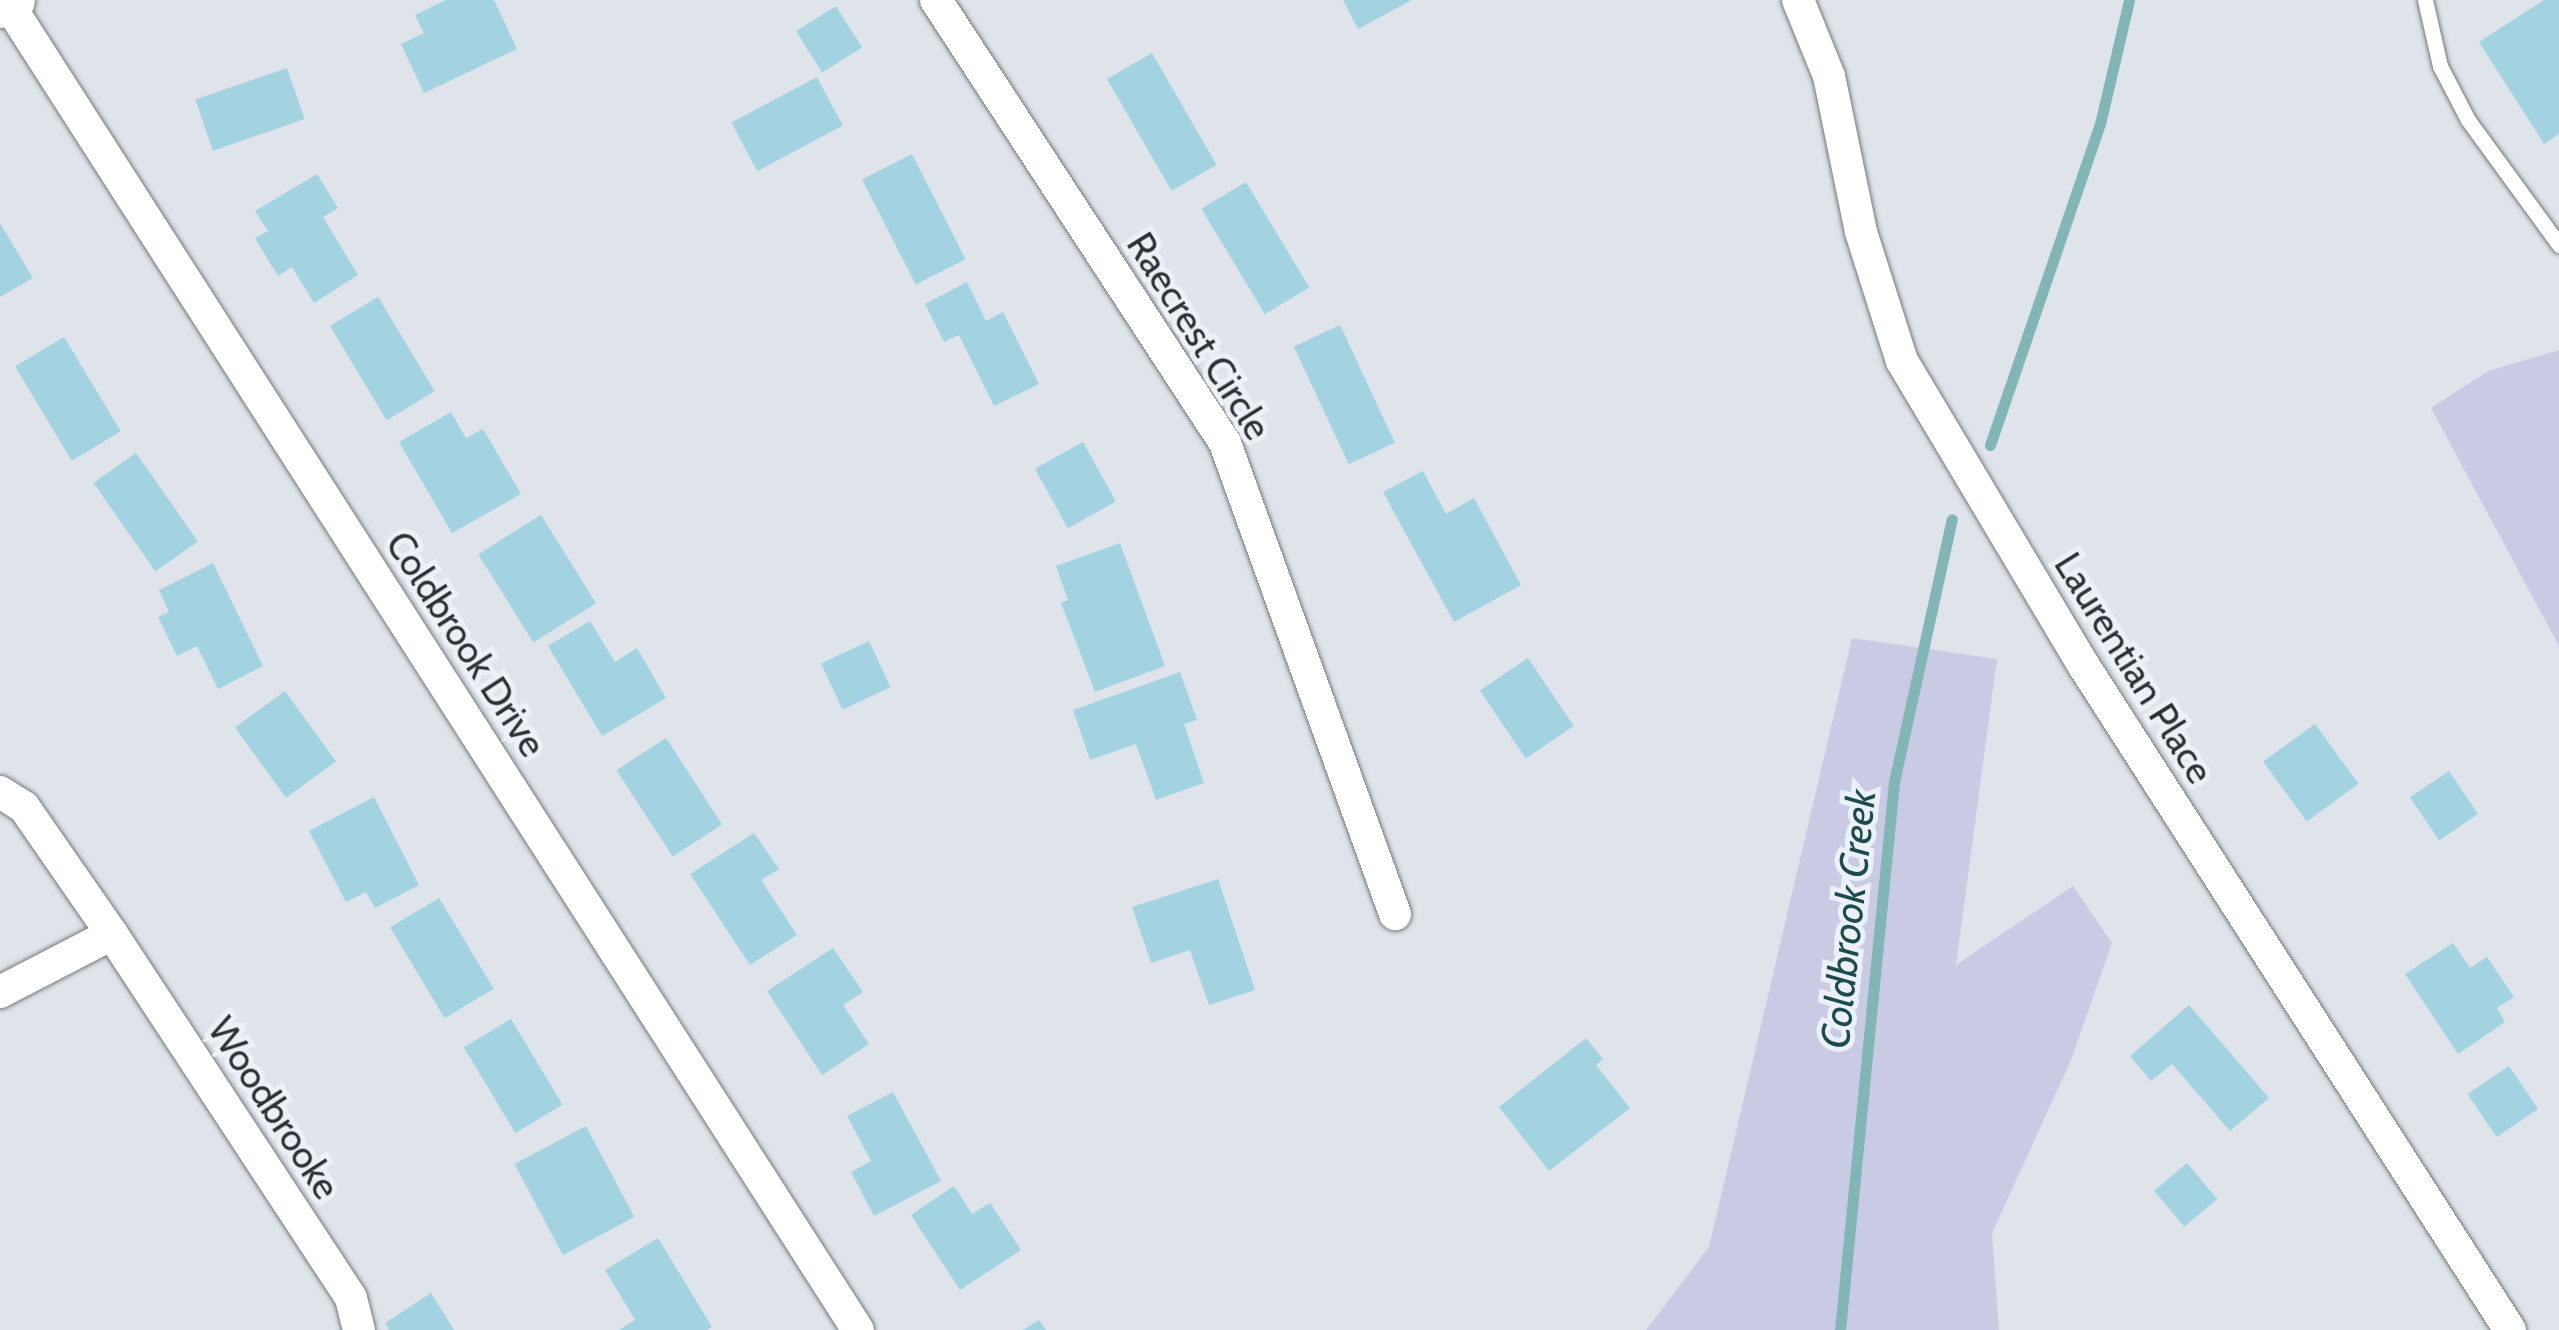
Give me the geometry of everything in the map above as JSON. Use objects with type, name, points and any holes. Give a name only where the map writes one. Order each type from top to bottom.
[{"type":"street","name":"Raecrest Circle","points":[[936,0],[1225,443],[1395,914]]},
{"type":"street","name":"Laurentian Place","points":[[1798,0],[1829,76],[1861,232],[1902,361],[2084,666],[2510,1330]]},
{"type":"street","name":"Coldbrook Drive","points":[[6,2],[858,1330]]},
{"type":"street","name":"Woodbrooke","points":[[0,792],[24,807],[112,934],[350,1298],[359,1330]]},
{"type":"street","points":[[0,992],[112,934]]},
{"type":"lane","points":[[2425,0],[2440,66],[2461,106],[2559,246]]},
{"type":"shaded area","points":[[2559,350],[2559,646],[2431,408],[2488,371]]},
{"type":"shaded area","points":[[1852,638],[1997,659],[1956,965],[2073,886],[2112,943],[2071,1060],[1992,1233],[1999,1330],[1646,1330],[1709,1247]]},
{"type":"building","points":[[446,0],[494,0],[517,49],[424,93],[401,44],[424,33],[415,15]]},
{"type":"building","points":[[1343,0],[1412,0],[1358,29]]},
{"type":"building","points":[[2544,0],[2559,0],[2559,134],[2544,144],[2479,42]]},
{"type":"building","points":[[836,6],[862,48],[822,72],[796,31]]},
{"type":"building","points":[[1152,53],[1216,165],[1171,191],[1107,79]]},
{"type":"building","points":[[287,68],[305,119],[213,151],[195,100]]},
{"type":"building","points":[[817,77],[843,126],[757,171],[731,123]]},
{"type":"building","points":[[912,154],[966,259],[916,285],[862,179]]},
{"type":"building","points":[[317,174],[338,208],[323,217],[358,275],[314,303],[292,267],[278,276],[255,238],[268,231],[255,211]]},
{"type":"building","points":[[1246,182],[1309,287],[1265,314],[1201,209]]},
{"type":"building","points":[[0,223],[33,278],[0,297]]},
{"type":"building","points":[[967,282],[986,321],[1003,312],[1039,384],[994,406],[959,335],[944,342],[925,304]]},
{"type":"building","points":[[378,297],[435,391],[387,420],[330,326]]},
{"type":"building","points":[[1340,325],[1395,443],[1349,464],[1294,347]]},
{"type":"building","points":[[64,337],[121,431],[72,461],[15,366]]},
{"type":"building","points":[[451,412],[466,438],[483,429],[521,494],[452,533],[399,442]]},
{"type":"building","points":[[1083,442],[1116,501],[1068,528],[1035,469]]},
{"type":"building","points":[[136,453],[198,541],[155,571],[93,483]]},
{"type":"building","points":[[1423,471],[1446,514],[1474,498],[1521,585],[1454,622],[1383,492]]},
{"type":"building","points":[[541,515],[596,603],[533,642],[478,554]]},
{"type":"building","points":[[1120,543],[1165,666],[1095,692],[1061,603],[1068,600],[1056,566]]},
{"type":"building","points":[[213,563],[263,666],[218,689],[197,646],[177,656],[158,617],[169,612],[159,590]]},
{"type":"building","points":[[590,621],[615,662],[637,648],[666,698],[602,736],[548,646]]},
{"type":"building","points":[[869,641],[891,687],[843,710],[821,663]]},
{"type":"building","points":[[1528,658],[1574,726],[1526,758],[1480,690]]},
{"type":"building","points":[[1180,672],[1197,720],[1184,724],[1204,783],[1156,800],[1136,744],[1090,760],[1073,710]]},
{"type":"building","points":[[285,691],[336,761],[286,798],[235,727]]},
{"type":"building","points":[[2315,724],[2358,784],[2307,821],[2263,762]]},
{"type":"building","points":[[666,738],[722,824],[673,857],[617,770]]},
{"type":"building","points":[[2449,771],[2478,814],[2439,840],[2410,797]]},
{"type":"building","points":[[374,797],[419,885],[375,908],[366,892],[346,902],[309,831]]},
{"type":"building","points":[[754,833],[779,869],[761,880],[797,935],[750,965],[690,874]]},
{"type":"building","points":[[1218,879],[1255,990],[1209,1005],[1190,950],[1151,963],[1132,907]]},
{"type":"building","points":[[439,898],[494,989],[445,1018],[390,927]]},
{"type":"building","points":[[2453,943],[2470,968],[2487,957],[2514,997],[2497,1008],[2505,1022],[2458,1054],[2405,974]]},
{"type":"building","points":[[833,948],[863,992],[843,1005],[869,1044],[822,1075],[767,991]]},
{"type":"building","points":[[2189,1005],[2269,1098],[2230,1131],[2172,1064],[2151,1081],[2130,1056]]},
{"type":"building","points":[[511,1019],[563,1105],[515,1133],[464,1047]]},
{"type":"building","points":[[1586,1038],[1603,1059],[1596,1065],[1630,1108],[1549,1171],[1499,1107]]},
{"type":"building","points":[[2509,1066],[2538,1109],[2497,1137],[2468,1094]]},
{"type":"building","points":[[893,1092],[941,1181],[874,1216],[851,1172],[871,1161],[847,1116]]},
{"type":"building","points":[[586,1126],[634,1217],[563,1255],[514,1164]]},
{"type":"building","points":[[2187,1163],[2217,1199],[2184,1227],[2154,1191]]},
{"type":"building","points":[[954,1186],[972,1214],[990,1203],[1021,1250],[960,1290],[911,1215]]},
{"type":"building","points":[[658,1238],[712,1327],[707,1330],[619,1330],[635,1320],[605,1270]]},
{"type":"building","points":[[431,1293],[454,1330],[389,1330],[385,1323]]},
{"type":"building","points":[[1039,1320],[1046,1330],[1023,1330]]},
{"type":"waterway","name":"Coldbrook Creek","points":[[1990,445],[2100,124],[2129,0]]},
{"type":"waterway","name":"Coldbrook Creek","points":[[1840,1330],[1894,782],[1952,519]]}]
